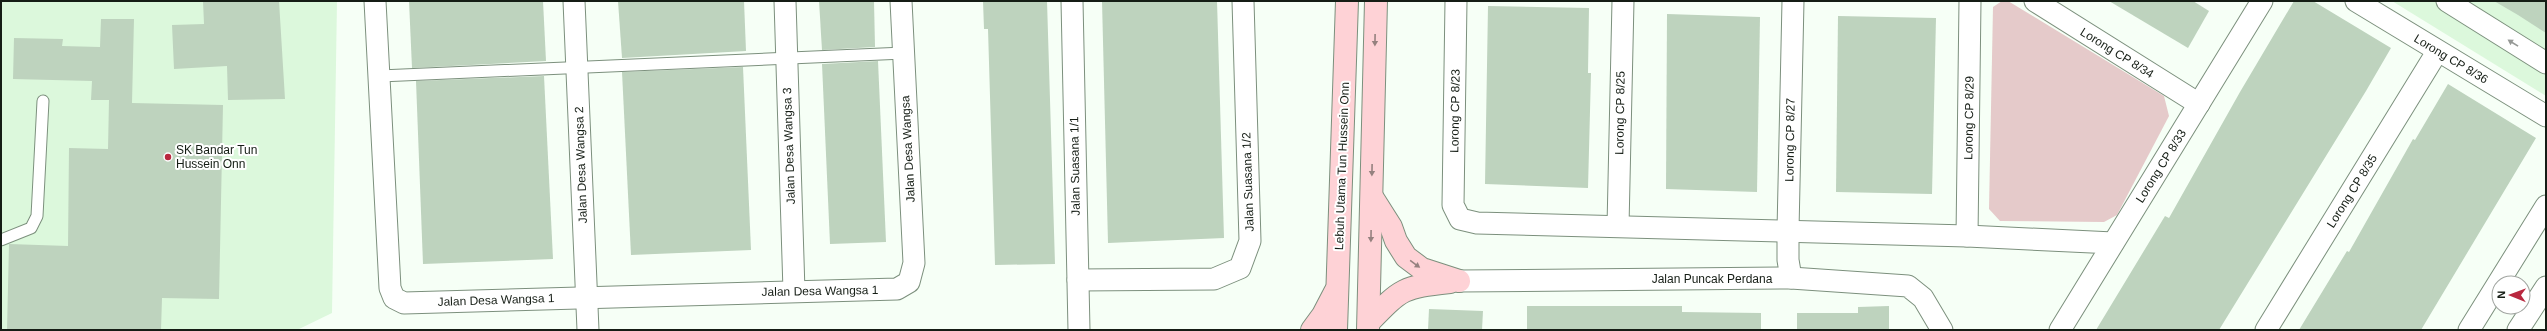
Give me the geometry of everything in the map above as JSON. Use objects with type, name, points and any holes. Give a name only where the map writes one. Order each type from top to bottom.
[{"type":"main road","name":"Lebuh Utama Tun Hussein Onn","points":[[1336,330],[1347,1]]},
{"type":"main road","points":[[1369,326],[1376,1]]},
{"type":"main road","points":[[1372,198],[1391,226],[1396,242],[1406,257],[1422,269],[1459,281]]},
{"type":"main road","points":[[1369,326],[1395,295],[1413,286],[1459,281]]},
{"type":"main road","points":[[1312,330],[1324,315],[1338,283]]},
{"type":"street","name":"Jalan Desa Wangsa 1","points":[[375,1],[390,288],[394,298],[404,303],[897,289]]},
{"type":"street","name":"Jalan Desa Wangsa 2","points":[[574,1],[588,330]]},
{"type":"street","name":"Jalan Desa Wangsa 3","points":[[785,1],[794,291]]},
{"type":"street","name":"Jalan Desa Wangsa","points":[[897,289],[909,282],[914,263],[901,1]]},
{"type":"street","name":"Jalan Suasana 1/1","points":[[1072,1],[1079,330]]},
{"type":"street","name":"Jalan Suasana 1/2","points":[[1078,280],[1214,278],[1240,268],[1250,241],[1243,1]]},
{"type":"street","name":"Lorong CP 8/23","points":[[1456,1],[1453,204],[1460,220],[1477,223],[1618,226]]},
{"type":"street","name":"Lorong CP 8/25","points":[[1618,226],[1623,1]]},
{"type":"street","name":"Lorong CP 8/27","points":[[1791,278],[1788,260],[1788,230],[1793,1]]},
{"type":"street","name":"Lorong CP 8/29","points":[[1967,236],[1970,1]]},
{"type":"street","name":"Lorong CP 8/34","points":[[2035,1],[2199,104]]},
{"type":"street","name":"Lorong CP 8/33","points":[[2060,330],[2262,1]]},
{"type":"street","name":"Lorong CP 8/36","points":[[2356,1],[2437,52],[2546,116]]},
{"type":"street","points":[[2447,1],[2546,63]]},
{"type":"street","name":"Lorong CP 8/35","points":[[2266,330],[2437,52]]},
{"type":"street","points":[[2469,330],[2546,206]]},
{"type":"street","points":[[1618,226],[1967,236],[2113,243]]},
{"type":"street","name":"Jalan Puncak Perdana","points":[[1459,281],[1791,278],[1908,286],[1922,298],[1942,330]]},
{"type":"street","points":[[2518,330],[2546,287]]},
{"type":"lane","points":[[380,76],[904,53]]},
{"type":"lane","points":[[1,240],[31,228],[37,216],[43,101]]},
{"type":"shaded area","name":"SK Bandar Tun Hussein Onn","points":[[1,1],[337,1],[332,313],[297,330],[1,330]]},
{"type":"shaded area","points":[[2002,1],[2008,1],[2164,96],[2169,116],[2117,215],[2104,222],[2000,221],[1989,209],[1993,7]]},
{"type":"shaded area","points":[[2392,1],[2546,1],[2546,96]]},
{"type":"building","points":[[203,1],[279,1],[285,99],[228,100],[227,66],[174,69],[172,25],[204,24]]},
{"type":"building","points":[[409,1],[543,1],[546,61],[412,68]]},
{"type":"building","points":[[618,1],[744,1],[746,51],[622,58]]},
{"type":"building","points":[[819,1],[874,1],[875,47],[822,50]]},
{"type":"building","points":[[983,1],[1047,1],[1055,264],[995,265],[988,29],[984,29]]},
{"type":"building","points":[[1102,1],[1217,1],[1224,238],[1108,243]]},
{"type":"building","points":[[2109,1],[2193,1],[2209,11],[2188,48]]},
{"type":"building","points":[[2294,1],[2313,1],[2391,48],[2366,91],[2219,330],[2096,330],[2165,216],[2169,218],[2240,92]]},
{"type":"building","points":[[2494,1],[2546,1],[2546,33],[2518,15]]},
{"type":"building","points":[[1488,6],[1589,8],[1588,73],[1591,73],[1588,188],[1485,184]]},
{"type":"building","points":[[1667,14],[1760,17],[1757,192],[1666,189]]},
{"type":"building","points":[[1838,16],[1936,18],[1932,194],[1836,192]]},
{"type":"building","points":[[101,19],[134,19],[132,103],[223,105],[219,299],[162,298],[161,330],[7,330],[9,244],[68,246],[69,148],[108,149],[109,100],[91,100],[92,81],[13,79],[14,38],[63,39],[62,46],[100,47]]},
{"type":"building","points":[[878,61],[886,242],[830,244],[822,64]]},
{"type":"building","points":[[743,67],[751,250],[631,255],[622,72]]},
{"type":"building","points":[[544,76],[553,259],[423,264],[416,81]]},
{"type":"building","points":[[2448,84],[2536,138],[2421,330],[2299,330],[2347,251],[2349,252],[2413,139],[2415,140]]},
{"type":"building","points":[[1527,306],[1682,306],[1682,312],[1761,313],[1761,330],[1527,330]]},
{"type":"building","points":[[1889,306],[1889,330],[1797,330],[1797,313],[1858,313],[1858,307]]},
{"type":"building","points":[[1429,309],[1483,311],[1482,330],[1428,330]]},
{"type":"place","name":"SK Bandar Tun Hussein Onn","points":[[168,157]]}]
